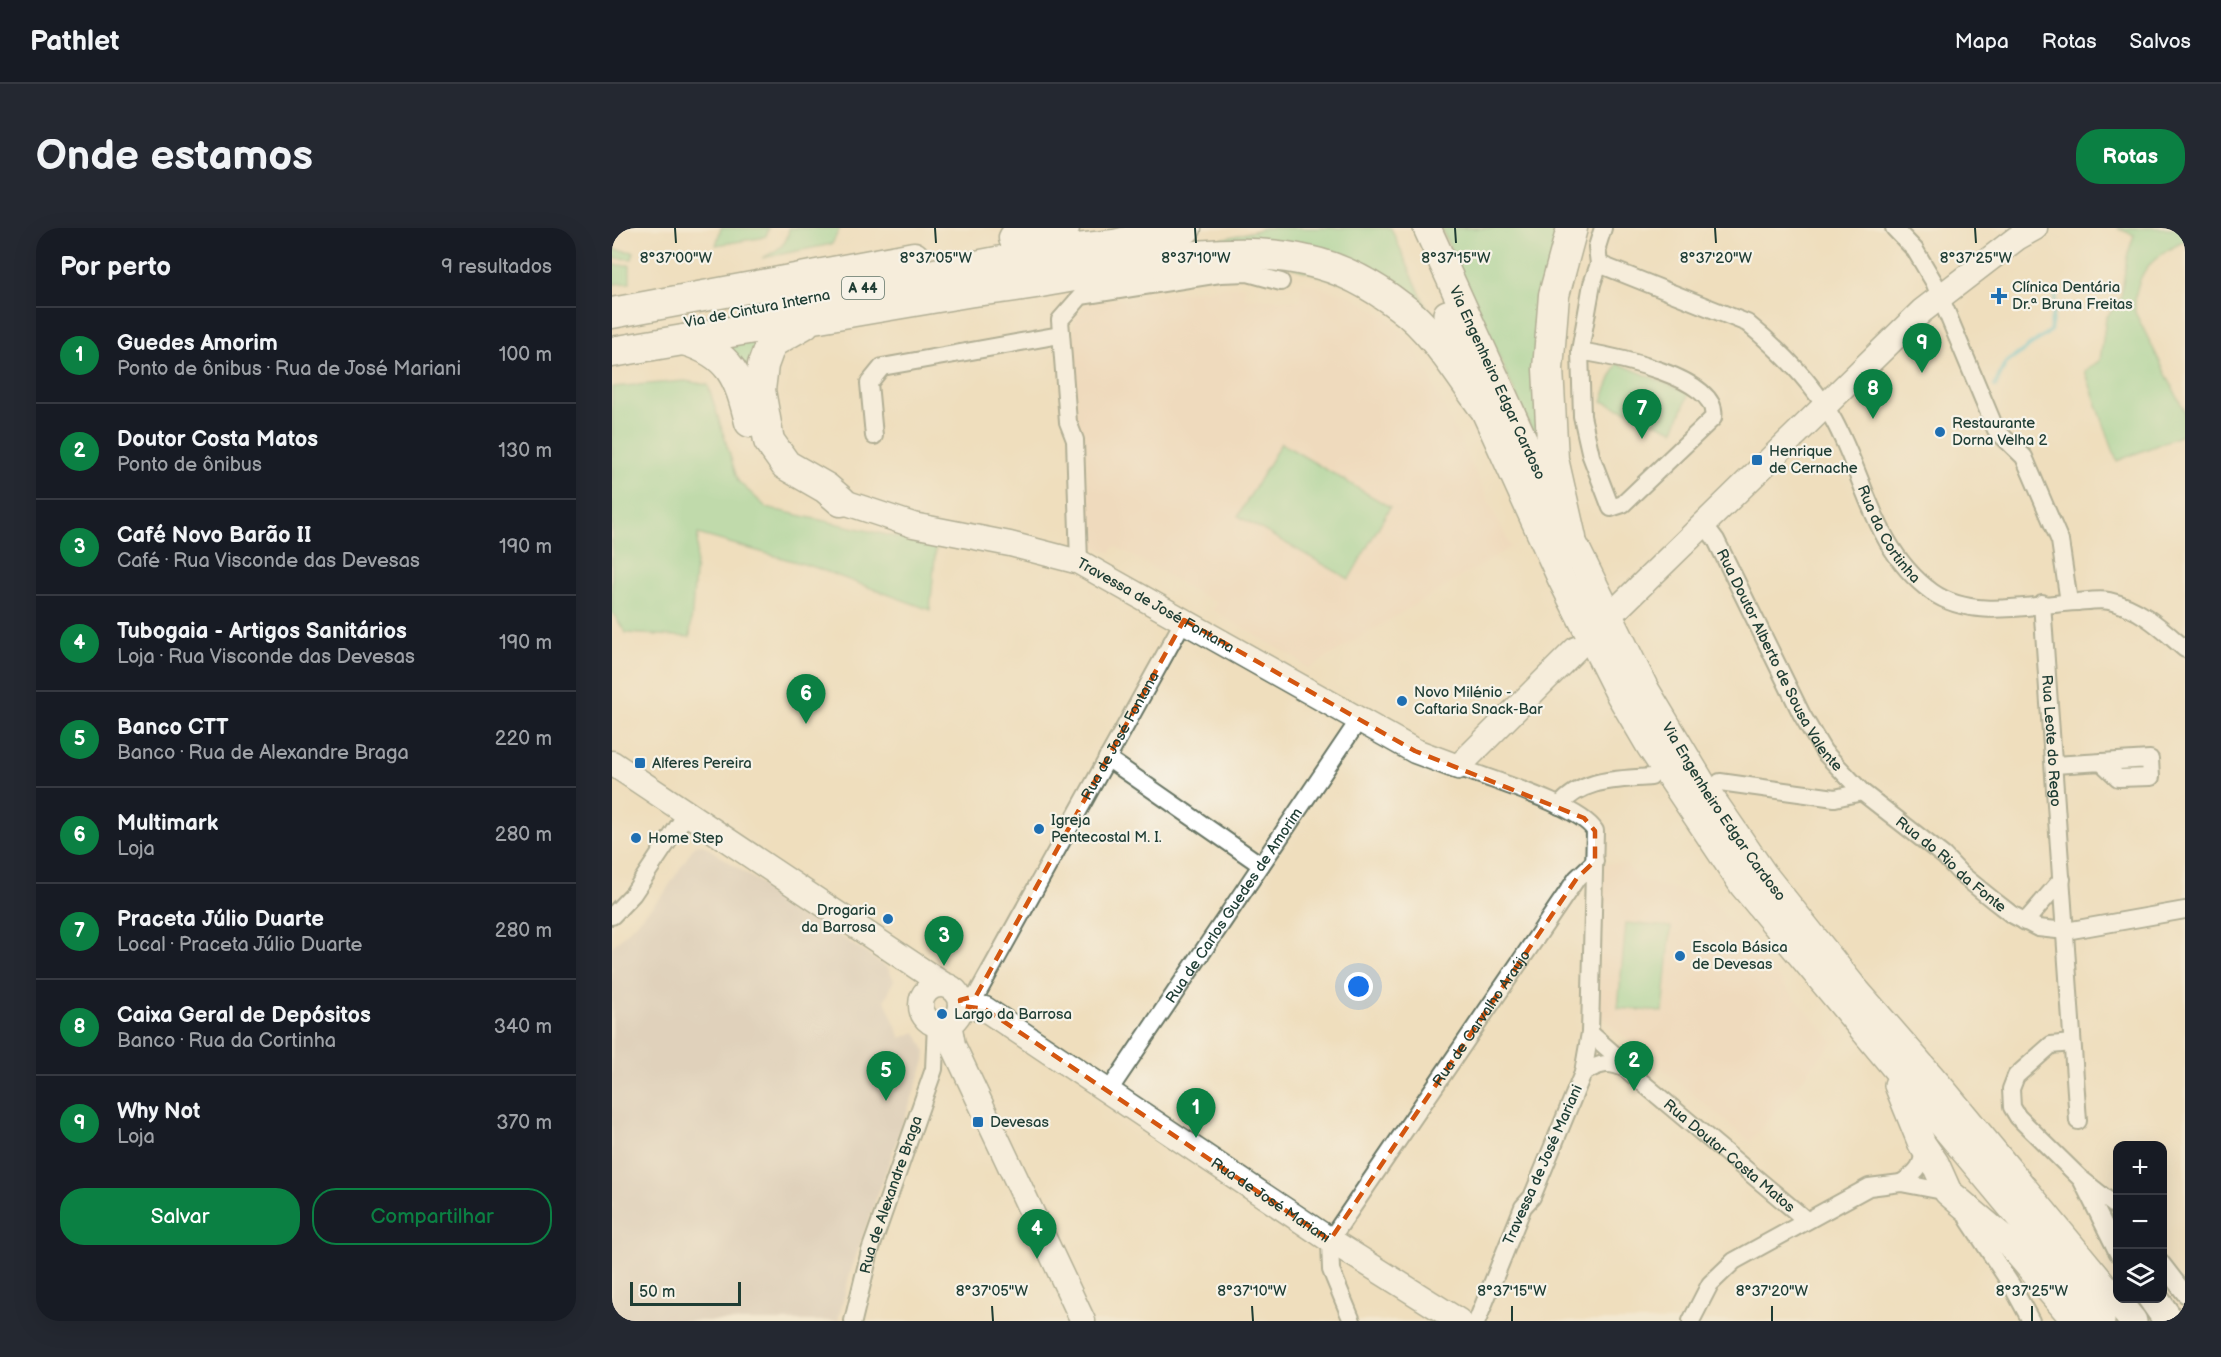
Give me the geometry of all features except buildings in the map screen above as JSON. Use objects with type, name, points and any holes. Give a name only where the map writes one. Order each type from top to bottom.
[{"type":"highway","name":"Via de Cintura Interna","points":[[612,313],[1064,228]]},
{"type":"highway","name":"Via de Cintura Interna","points":[[612,338],[1049,252],[1114,245],[1186,228]]},
{"type":"highway","points":[[1571,538],[1553,459],[1548,369],[1554,295],[1572,228]]},
{"type":"highway","points":[[973,291],[1078,261],[1114,245]]},
{"type":"highway","points":[[612,352],[973,291],[1012,288],[1155,262],[1243,253],[1307,260],[1345,272],[1403,307],[1450,358],[1482,405]]},
{"type":"highway","points":[[818,318],[790,330],[771,343],[763,365],[760,390],[769,441],[786,465],[826,488],[841,501]]},
{"type":"highway","points":[[684,340],[717,353],[734,372],[742,391],[756,448],[774,474],[796,490],[841,501]]},
{"type":"main road","name":"Via Engenheiro Edgar Cardoso","points":[[1408,228],[1454,331],[1482,405],[1561,578],[1620,695],[1650,746],[1743,885],[2058,1263],[2101,1321]]},
{"type":"main road","name":"Via Engenheiro Edgar Cardoso","points":[[1427,228],[1571,538],[1645,689],[1708,794],[1763,874],[1852,986],[2043,1209],[2133,1321]]},
{"type":"main road","points":[[1888,1061],[1922,1144],[1935,1163],[1948,1192],[2010,1244],[2076,1321]]},
{"type":"street","points":[[1580,351],[1625,358],[1698,388],[1713,404],[1713,418],[1623,504],[1611,508],[1591,456],[1582,416],[1580,351],[1592,284],[1599,264],[1597,247],[1603,228]]},
{"type":"street","points":[[1893,228],[1915,250],[1939,296],[1996,430],[2024,457],[2060,541],[2069,602]]},
{"type":"street","points":[[1620,606],[1939,296],[2017,238],[2035,228]]},
{"type":"street","name":"Rua da Cortinha","points":[[1599,264],[1747,323],[1813,389],[1834,422],[1886,542],[1902,566],[1932,592],[1955,604],[1982,609],[2108,600],[2145,614],[2185,649]]},
{"type":"street","name":"Travessa de José Fontana","points":[[1281,282],[1248,273],[1165,278],[1081,296],[1060,320],[1068,422],[1075,440],[1079,562],[1415,751],[1559,806]]},
{"type":"street","points":[[874,436],[869,383],[882,367],[1060,335]]},
{"type":"street","points":[[841,501],[913,525],[1010,544],[1079,562]]},
{"type":"street","name":"Rua Doutor Alberto de Sousa Valente","points":[[1704,524],[1716,540],[1802,715],[1824,752],[1862,792]]},
{"type":"street","name":"Rua Leote do Rego","points":[[2042,603],[2078,1120]]},
{"type":"street","name":"Rua de José Fontana","points":[[950,1008],[976,996],[1184,620]]},
{"type":"street","points":[[1458,767],[1576,649]]},
{"type":"street","name":"Rua de Carlos Guedes de Amorim","points":[[1108,1092],[1359,720]]},
{"type":"street","points":[[1107,758],[1261,865]]},
{"type":"street","points":[[2054,765],[2101,762]]},
{"type":"street","name":"Rua de José Mariani","points":[[612,763],[904,961],[950,1008],[985,1009],[1330,1240],[1458,1321]]},
{"type":"street","points":[[1595,861],[1596,831],[1591,823],[1559,806],[1570,793],[1599,781],[1651,777]]},
{"type":"street","points":[[1720,782],[1835,798],[1862,792]]},
{"type":"street","name":"Rua do Rio da Fonte","points":[[1862,792],[1944,856],[1961,874],[2025,922],[2038,928],[2066,931],[2185,910]]},
{"type":"street","points":[[612,916],[633,894],[687,813]]},
{"type":"street","name":"Travessa de José Mariani","points":[[1477,1321],[1523,1207],[1532,1197],[1583,1073],[1590,1034],[1595,861]]},
{"type":"street","name":"Rua de Carvalho Araújo","points":[[1330,1240],[1577,878],[1595,861]]},
{"type":"street","points":[[2025,922],[2062,879]]},
{"type":"street","points":[[904,961],[922,997],[932,987],[950,1008],[953,1045],[1083,1321]]},
{"type":"street","name":"Rua de Alexandre Braga","points":[[853,1321],[870,1251],[934,1069],[950,1008]]},
{"type":"street","name":"Rua Doutor Costa Matos","points":[[1590,1034],[1616,1055],[1626,1069],[1806,1220]]},
{"type":"street","points":[[2072,1043],[2051,1046],[2016,1076],[2011,1089],[2012,1107],[2018,1117],[2080,1178],[2113,1204]]},
{"type":"street","points":[[934,1069],[943,1059],[953,1058],[961,1062]]},
{"type":"street","points":[[1583,1073],[1599,1064],[1611,1063],[1626,1069]]},
{"type":"street","points":[[1901,1182],[1916,1173],[1924,1156],[1922,1144]]},
{"type":"street","points":[[2080,1178],[2116,1249]]},
{"type":"street","points":[[1691,1321],[1710,1284],[1734,1261],[1869,1187],[1901,1182],[1948,1192],[2012,1286],[2031,1321]]},
{"type":"street","points":[[2100,1215],[2113,1232]]},
{"type":"street","points":[[1330,1240],[1331,1270],[1352,1321]]},
{"type":"street","points":[[2167,1269],[2185,1294]]},
{"type":"street","points":[[2148,1303],[2160,1321]]},
{"type":"street","points":[[2164,1303],[2177,1321]]},
{"type":"highlighted area","points":[[1184,620],[1415,751],[1584,818],[1595,831],[1595,861],[1577,878],[1330,1240],[985,1009],[961,1006],[960,1000],[976,996]]},
{"type":"shaded area","points":[[1302,282],[1351,296],[1388,318],[1415,346],[1511,547],[1308,669],[1294,657],[1212,610],[1216,603],[1115,546],[1110,553],[1094,546],[1091,542],[1085,433],[1077,419],[1073,329],[1076,317],[1088,303],[1245,285],[1245,298],[1300,300]]},
{"type":"shaded area","points":[[702,844],[888,968],[894,980],[885,1000],[901,1038],[916,1032],[926,1052],[925,1061],[850,1273],[838,1321],[612,1321],[612,947],[663,895],[695,845]]},
{"type":"shaded area","name":"Escola Básica de Devesas","points":[[1604,863],[1626,864],[1639,880],[1710,898],[1833,1042],[1750,1142],[1597,1014]]},
{"type":"green space","points":[[721,228],[769,228],[766,236],[760,238],[716,245]]},
{"type":"green space","points":[[789,228],[840,228],[832,244],[762,258],[781,247]]},
{"type":"green space","points":[[1265,228],[1391,228],[1439,336],[1408,303],[1210,242]]},
{"type":"green space","points":[[1441,228],[1560,228],[1545,460]]},
{"type":"green space","points":[[2117,228],[2185,228],[2185,241],[2154,260],[2141,277],[2135,298],[2135,312],[2185,412],[2185,434],[2117,461],[2085,371],[2100,360],[2106,318],[2121,298],[2127,257],[2134,235]]},
{"type":"green space","points":[[612,249],[634,252],[632,259],[612,258]]},
{"type":"green space","points":[[612,265],[630,265],[630,283],[612,284]]},
{"type":"green space","points":[[771,335],[750,390],[716,344]]},
{"type":"green space","points":[[1617,363],[1689,393],[1674,430],[1602,401]]},
{"type":"green space","points":[[685,381],[708,385],[738,481],[767,508],[936,546],[930,610],[814,567],[698,534],[690,637],[626,633],[612,612],[612,387]]},
{"type":"green space","points":[[1281,443],[1390,507],[1349,579],[1238,516]]},
{"type":"green space","points":[[1626,923],[1671,927],[1663,1012],[1618,1008]]},
{"type":"waterway","points":[[1995,386],[2005,364],[2050,331],[2056,294]]},
{"type":"place","name":"Clínica Dentária Dr.ª Bruna Freitas","points":[[1999,296]]},
{"type":"place","name":"Why Not","points":[[1922,373]]},
{"type":"place","name":"Caixa Geral de Depósitos","points":[[1873,419]]},
{"type":"place","name":"Restaurante Dorna Velha 2","points":[[1940,432]]},
{"type":"place","name":"Praceta Júlio Duarte","points":[[1642,439]]},
{"type":"place","name":"Henrique de Cernache","points":[[1757,460]]},
{"type":"place","name":"Novo Milénio - Caftaria Snack-Bar","points":[[1402,701]]},
{"type":"place","name":"Multimark","points":[[806,724]]},
{"type":"place","name":"Alferes Pereira","points":[[640,763]]},
{"type":"place","name":"Igreja Pentecostal M. I.","points":[[1039,829]]},
{"type":"place","name":"Home Step","points":[[636,838]]},
{"type":"place","name":"Drogaria da Barrosa","points":[[888,919]]},
{"type":"place","name":"Escola Básica de Devesas","points":[[1680,956]]},
{"type":"place","name":"Café Novo Barão II","points":[[944,966]]},
{"type":"place","name":"Largo da Barrosa","points":[[942,1014]]},
{"type":"place","name":"Doutor Costa Matos","points":[[1634,1091]]},
{"type":"place","name":"Banco CTT","points":[[886,1101]]},
{"type":"place","name":"Devesas","points":[[978,1122]]},
{"type":"place","name":"Guedes Amorim","points":[[1196,1138]]},
{"type":"place","name":"Tubogaia - Artigos Sanitários","points":[[1037,1259]]}]
